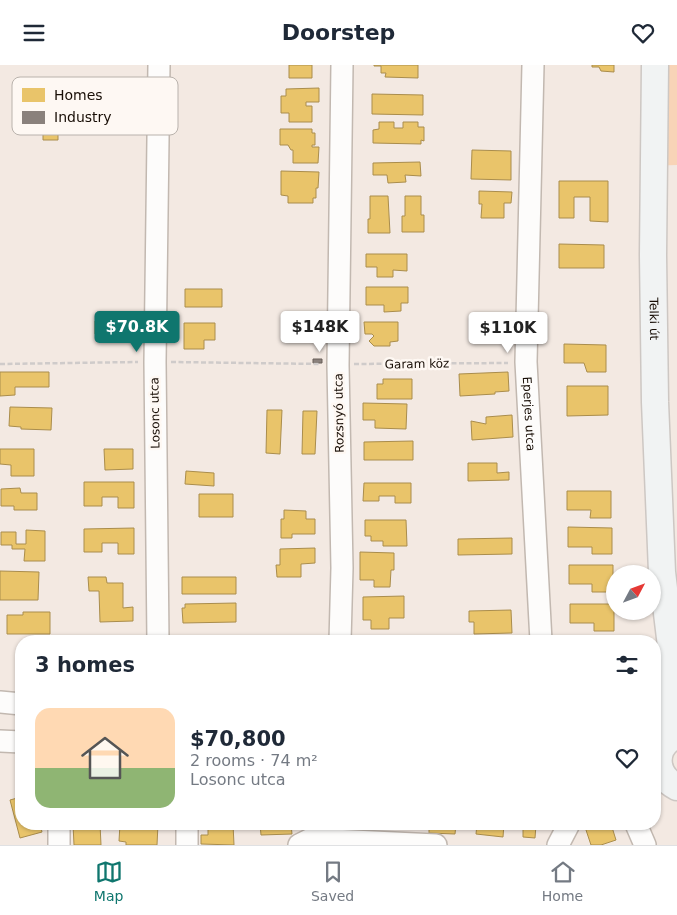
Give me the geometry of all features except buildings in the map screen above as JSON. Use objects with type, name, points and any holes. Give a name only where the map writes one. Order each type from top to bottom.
[{"type":"main road","name":"Telki út","points":[[655,65],[653,245],[655,402],[662,572],[675,677]]},
{"type":"main road","points":[[665,760],[675,677]]},
{"type":"street","name":"Rozsnyó utca","points":[[340,635],[342,568],[338,365],[342,65]]},
{"type":"street","name":"Eperjes utca","points":[[533,65],[526,363],[541,635]]},
{"type":"street","name":"Losonc utca","points":[[158,135],[155,362],[158,635]]},
{"type":"street","points":[[0,702],[15,703]]},
{"type":"street","points":[[0,741],[15,742]]},
{"type":"street","points":[[59,830],[59,845]]},
{"type":"street","points":[[187,830],[187,845]]},
{"type":"street","points":[[558,845],[566,830]]},
{"type":"street","points":[[639,830],[645,845]]},
{"type":"street","points":[[307,836],[436,845]]},
{"type":"path","name":"Garam köz","points":[[338,365],[526,363]]},
{"type":"shaded area","points":[[643,65],[677,65],[677,165],[644,166]]}]
